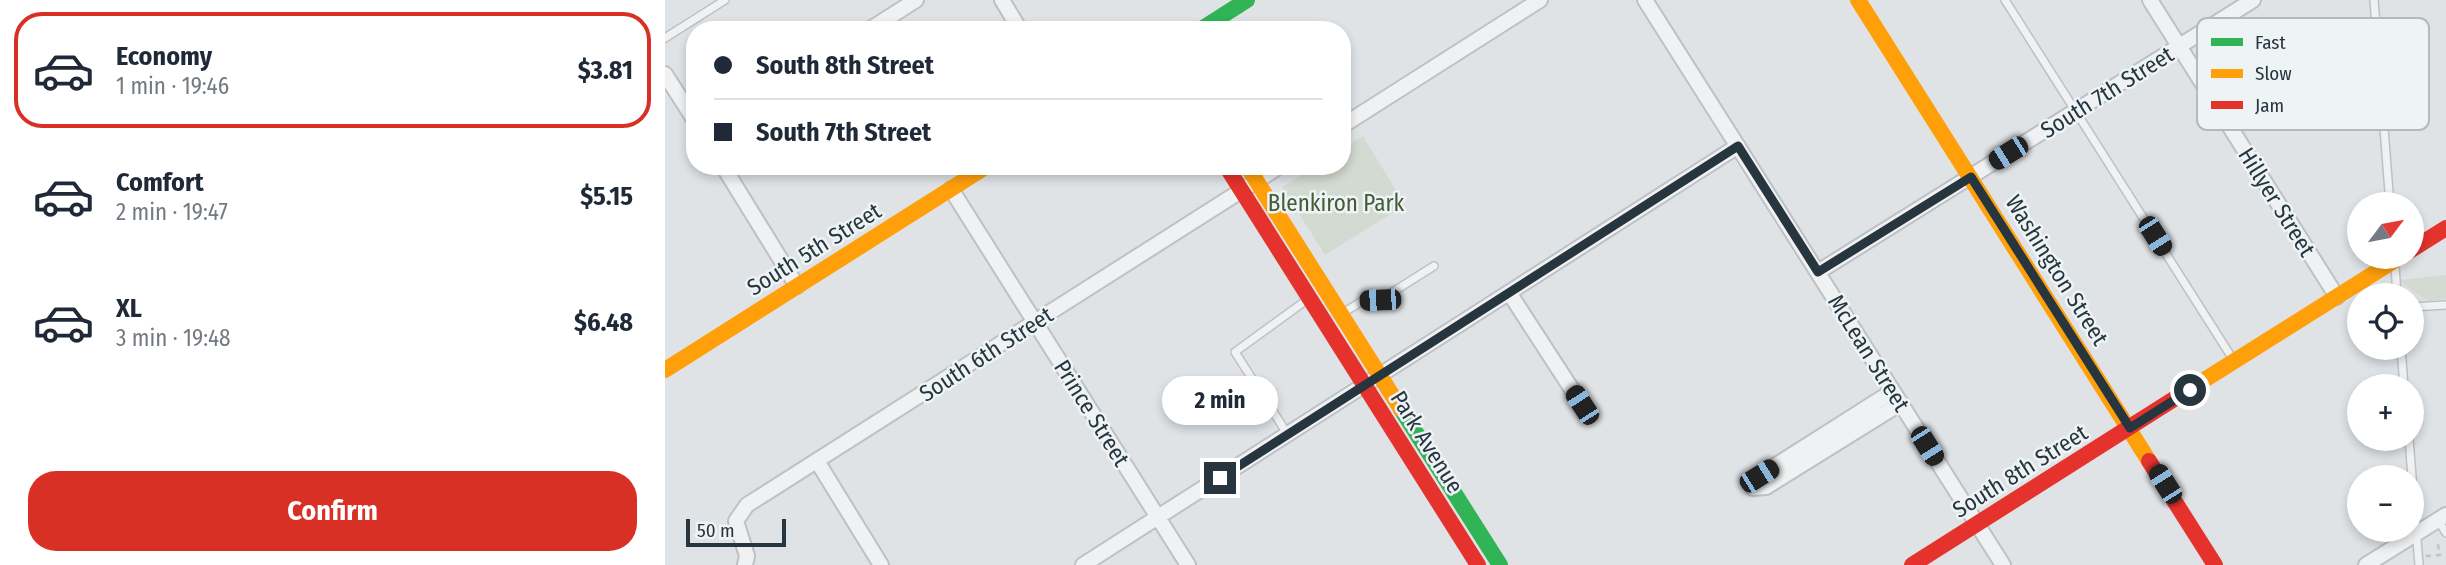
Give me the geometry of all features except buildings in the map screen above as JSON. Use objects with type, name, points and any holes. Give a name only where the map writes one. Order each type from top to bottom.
[{"type":"street","points":[[883,21],[916,0]]},
{"type":"street","points":[[1002,0],[1015,21]]},
{"type":"street","points":[[1209,21],[1221,7],[1247,0]]},
{"type":"street","points":[[1351,120],[1540,0]]},
{"type":"street","name":"McLean Street","points":[[1645,0],[2003,565]]},
{"type":"street","name":"Washington Street","points":[[1858,0],[2215,565]]},
{"type":"street","name":"Hillyer Street","points":[[2150,0],[2197,75]]},
{"type":"street","name":"South 7th Street","points":[[2223,18],[2252,0]]},
{"type":"street","name":"South 7th Street","points":[[1818,272],[2197,35]]},
{"type":"street","points":[[665,74],[686,107]]},
{"type":"street","name":"Hillyer Street","points":[[2232,130],[2337,297]]},
{"type":"street","points":[[1083,565],[1738,146]]},
{"type":"street","points":[[729,175],[797,286]]},
{"type":"street","name":"South 5th Street","points":[[665,370],[972,175]]},
{"type":"street","name":"Park Avenue","points":[[1231,175],[1478,565]]},
{"type":"street","name":"Park Avenue","points":[[1253,175],[1500,565]]},
{"type":"street","name":"South 6th Street","points":[[745,565],[747,556],[736,528],[739,513],[1266,175]]},
{"type":"street","name":"Prince Street","points":[[951,189],[1188,565]]},
{"type":"street","points":[[2424,242],[2446,228]]},
{"type":"street","name":"South 8th Street","points":[[1912,565],[2378,270]]},
{"type":"street","points":[[1510,294],[1582,405]]},
{"type":"street","points":[[1897,397],[1766,488],[1753,488],[1759,476],[1897,397]]},
{"type":"street","points":[[817,461],[881,565]]},
{"type":"street","points":[[2424,528],[2442,517]]},
{"type":"street","points":[[2367,565],[2402,542]]},
{"type":"lane","points":[[691,21],[725,0]]},
{"type":"lane","points":[[2005,0],[2235,362]]},
{"type":"lane","points":[[2374,0],[2375,18]]},
{"type":"lane","points":[[665,37],[686,24]]},
{"type":"lane","points":[[2384,130],[2389,192]]},
{"type":"lane","points":[[1341,315],[1364,300],[1380,300],[1434,266]]},
{"type":"lane","points":[[1288,435],[1235,352],[1309,298]]},
{"type":"lane","points":[[2424,306],[2446,305]]},
{"type":"lane","points":[[2442,517],[2446,533]]},
{"type":"lane","points":[[2417,542],[2419,561]]},
{"type":"path","points":[[2419,561],[2439,555],[2437,540]]},
{"type":"green space","name":"Blenkiron Park","points":[[1363,136],[1405,205],[1325,255],[1282,187],[1301,175],[1351,175],[1351,143]]},
{"type":"green space","points":[[2446,275],[2446,299],[2428,301],[2424,298],[2424,283],[2403,283],[2399,280]]},
{"type":"traffic: fast","points":[[1214,21],[1247,0]]},
{"type":"traffic: fast","points":[[1401,409],[1500,565]]},
{"type":"traffic: slow","points":[[1858,0],[2149,461]]},
{"type":"traffic: slow","points":[[665,370],[973,175]]},
{"type":"traffic: slow","points":[[1253,175],[1401,409]]},
{"type":"traffic: slow","points":[[2174,399],[2379,270]]},
{"type":"traffic: jam","points":[[1232,175],[1478,565]]},
{"type":"traffic: jam","points":[[2424,242],[2446,228]]},
{"type":"traffic: jam","points":[[1912,565],[2174,399]]},
{"type":"traffic: jam","points":[[2149,461],[2215,565]]},
{"type":"route","points":[[1220,478],[1738,146],[1818,272],[1971,177],[2130,428],[2190,390]]}]
